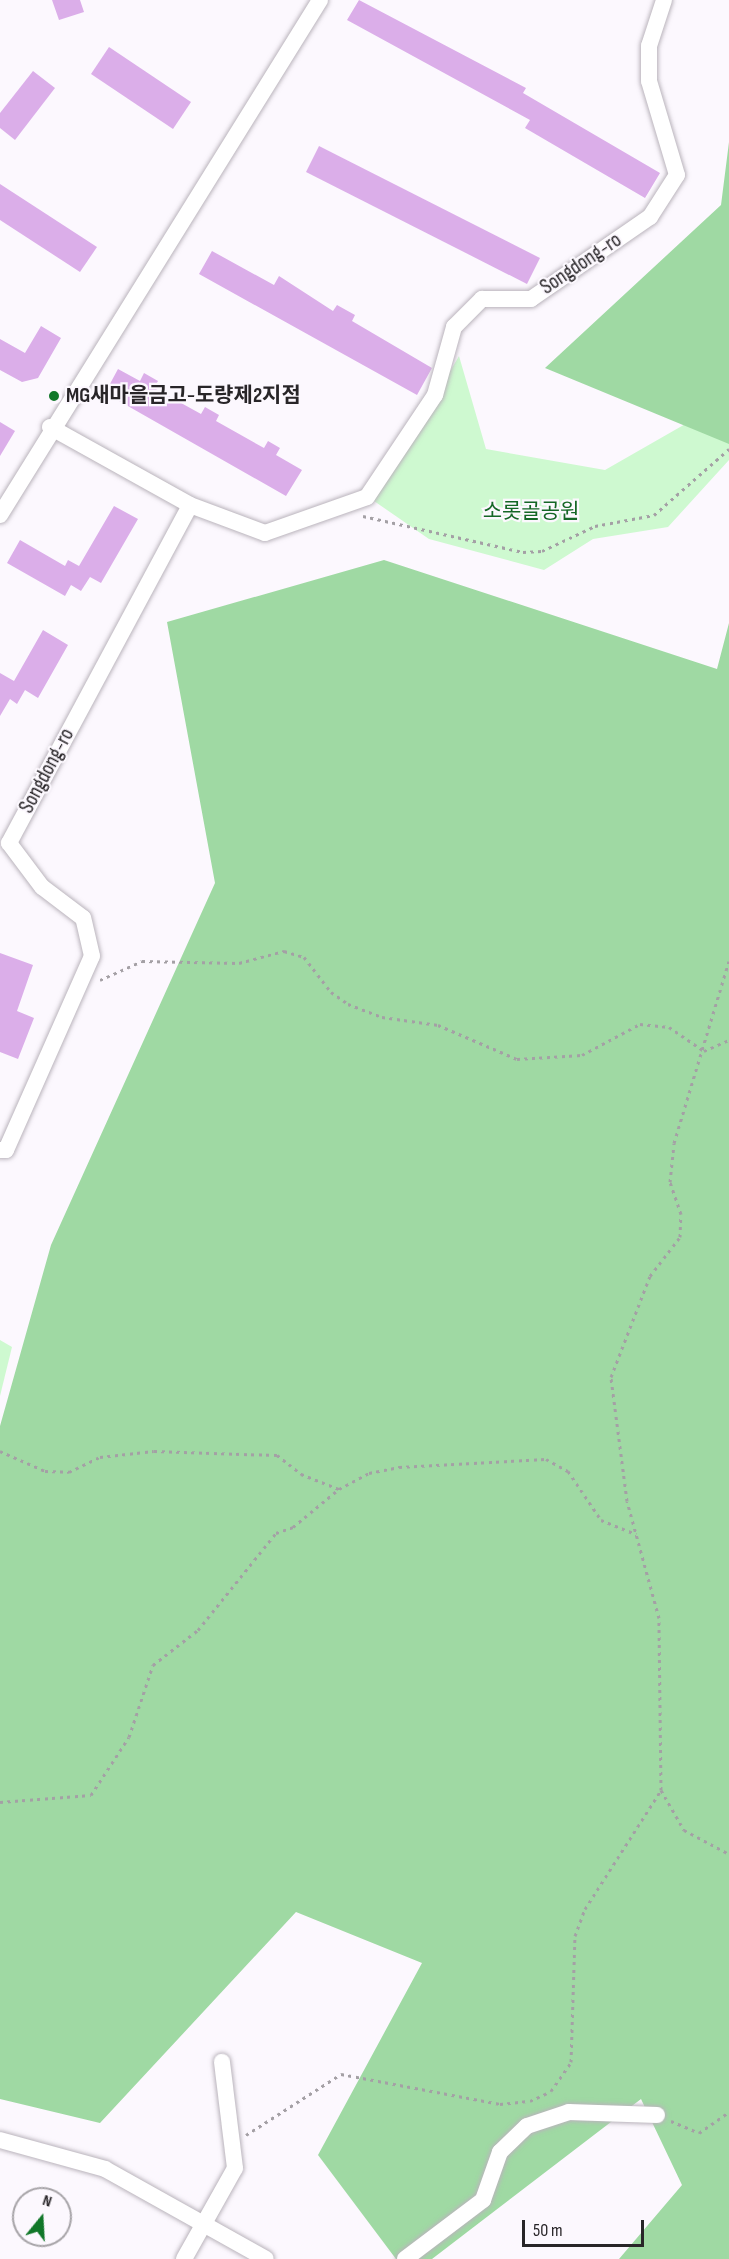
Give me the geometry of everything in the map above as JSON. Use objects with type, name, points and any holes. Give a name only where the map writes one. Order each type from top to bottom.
[{"type":"street","points":[[0,515],[50,427],[320,0]]},
{"type":"street","name":"Songdong-ro","points":[[50,427],[190,505],[265,533],[333,505],[368,497],[435,395],[454,327],[482,299],[531,299],[650,217],[677,175],[649,81],[649,46],[664,0]]},
{"type":"street","name":"Songdong-ro","points":[[0,1150],[6,1150],[92,956],[83,918],[42,888],[9,843],[190,505]]},
{"type":"street","points":[[184,2259],[208,2223],[235,2168],[222,2062]]},
{"type":"street","points":[[405,2259],[483,2200],[500,2152],[527,2126],[569,2112],[657,2115]]},
{"type":"street","points":[[0,2140],[105,2169],[208,2223],[266,2259]]},
{"type":"path","points":[[333,505],[414,529],[522,552],[542,551],[595,526],[654,515],[729,448]]},
{"type":"path","points":[[80,984],[142,961],[239,963],[284,951],[304,957],[331,992],[359,1009],[438,1024],[517,1059],[582,1055],[640,1024],[669,1026],[705,1051]]},
{"type":"path","points":[[729,961],[705,1051],[674,1143],[670,1182],[681,1214],[680,1237],[650,1276],[611,1377],[636,1534],[659,1618],[661,1790],[684,1830],[729,1854]]},
{"type":"path","points":[[705,1051],[729,1040]]},
{"type":"path","points":[[0,1451],[45,1471],[69,1472],[100,1457],[154,1451],[277,1455],[301,1474],[339,1489]]},
{"type":"path","points":[[0,1802],[91,1796],[129,1737],[153,1665],[198,1630],[276,1533],[322,1508],[339,1489],[399,1467],[546,1459],[568,1471],[601,1520],[636,1534]]},
{"type":"path","points":[[233,2141],[341,2074],[473,2102],[530,2101],[551,2091],[571,2062],[575,1936],[585,1909],[661,1790]]},
{"type":"path","points":[[657,2115],[699,2133],[729,2112]]},
{"type":"green space","points":[[729,142],[729,444],[545,368],[721,205]]},
{"type":"green space","name":"소롯골공원","points":[[459,356],[486,449],[605,470],[729,399],[729,460],[668,527],[593,539],[544,570],[429,539],[374,501]]},
{"type":"green space","points":[[384,560],[717,669],[729,623],[729,2259],[619,2259],[682,2185],[641,2099],[432,2259],[396,2259],[318,2155],[422,1963],[296,1912],[100,2123],[0,2099],[0,1426],[51,1245],[215,883],[167,622]]},
{"type":"green space","points":[[0,1340],[12,1347],[0,1396]]},
{"type":"building","points":[[52,0],[80,0],[84,12],[59,20]]},
{"type":"building","points":[[359,0],[526,88],[523,93],[660,173],[645,198],[525,128],[530,120],[347,20]]},
{"type":"building","points":[[109,47],[191,102],[173,129],[91,74]]},
{"type":"building","points":[[33,71],[55,88],[15,140],[0,128],[0,113]]},
{"type":"building","points":[[319,146],[540,258],[527,284],[306,172]]},
{"type":"building","points":[[0,184],[97,247],[80,272],[0,220]]},
{"type":"building","points":[[212,251],[274,285],[279,276],[333,311],[337,305],[355,315],[352,321],[432,368],[417,395],[199,274]]},
{"type":"building","points":[[41,326],[61,338],[38,378],[22,382],[0,370],[0,339],[25,353]]},
{"type":"building","points":[[118,369],[140,381],[144,373],[158,381],[154,388],[201,414],[205,407],[219,415],[216,421],[264,448],[268,441],[280,448],[276,455],[302,470],[286,496],[105,393]]},
{"type":"building","points":[[0,422],[15,431],[0,456]]},
{"type":"building","points":[[114,506],[138,519],[101,583],[90,577],[81,591],[71,585],[65,596],[7,563],[20,540],[65,566],[68,560],[79,566]]},
{"type":"building","points":[[43,630],[68,645],[38,698],[25,690],[17,704],[10,699],[0,716],[0,673],[14,681]]},
{"type":"building","points":[[0,953],[33,965],[17,1011],[34,1018],[18,1059],[0,1052]]},
{"type":"place","name":"MG새마을금고-도량제2지점","points":[[54,396]]}]
